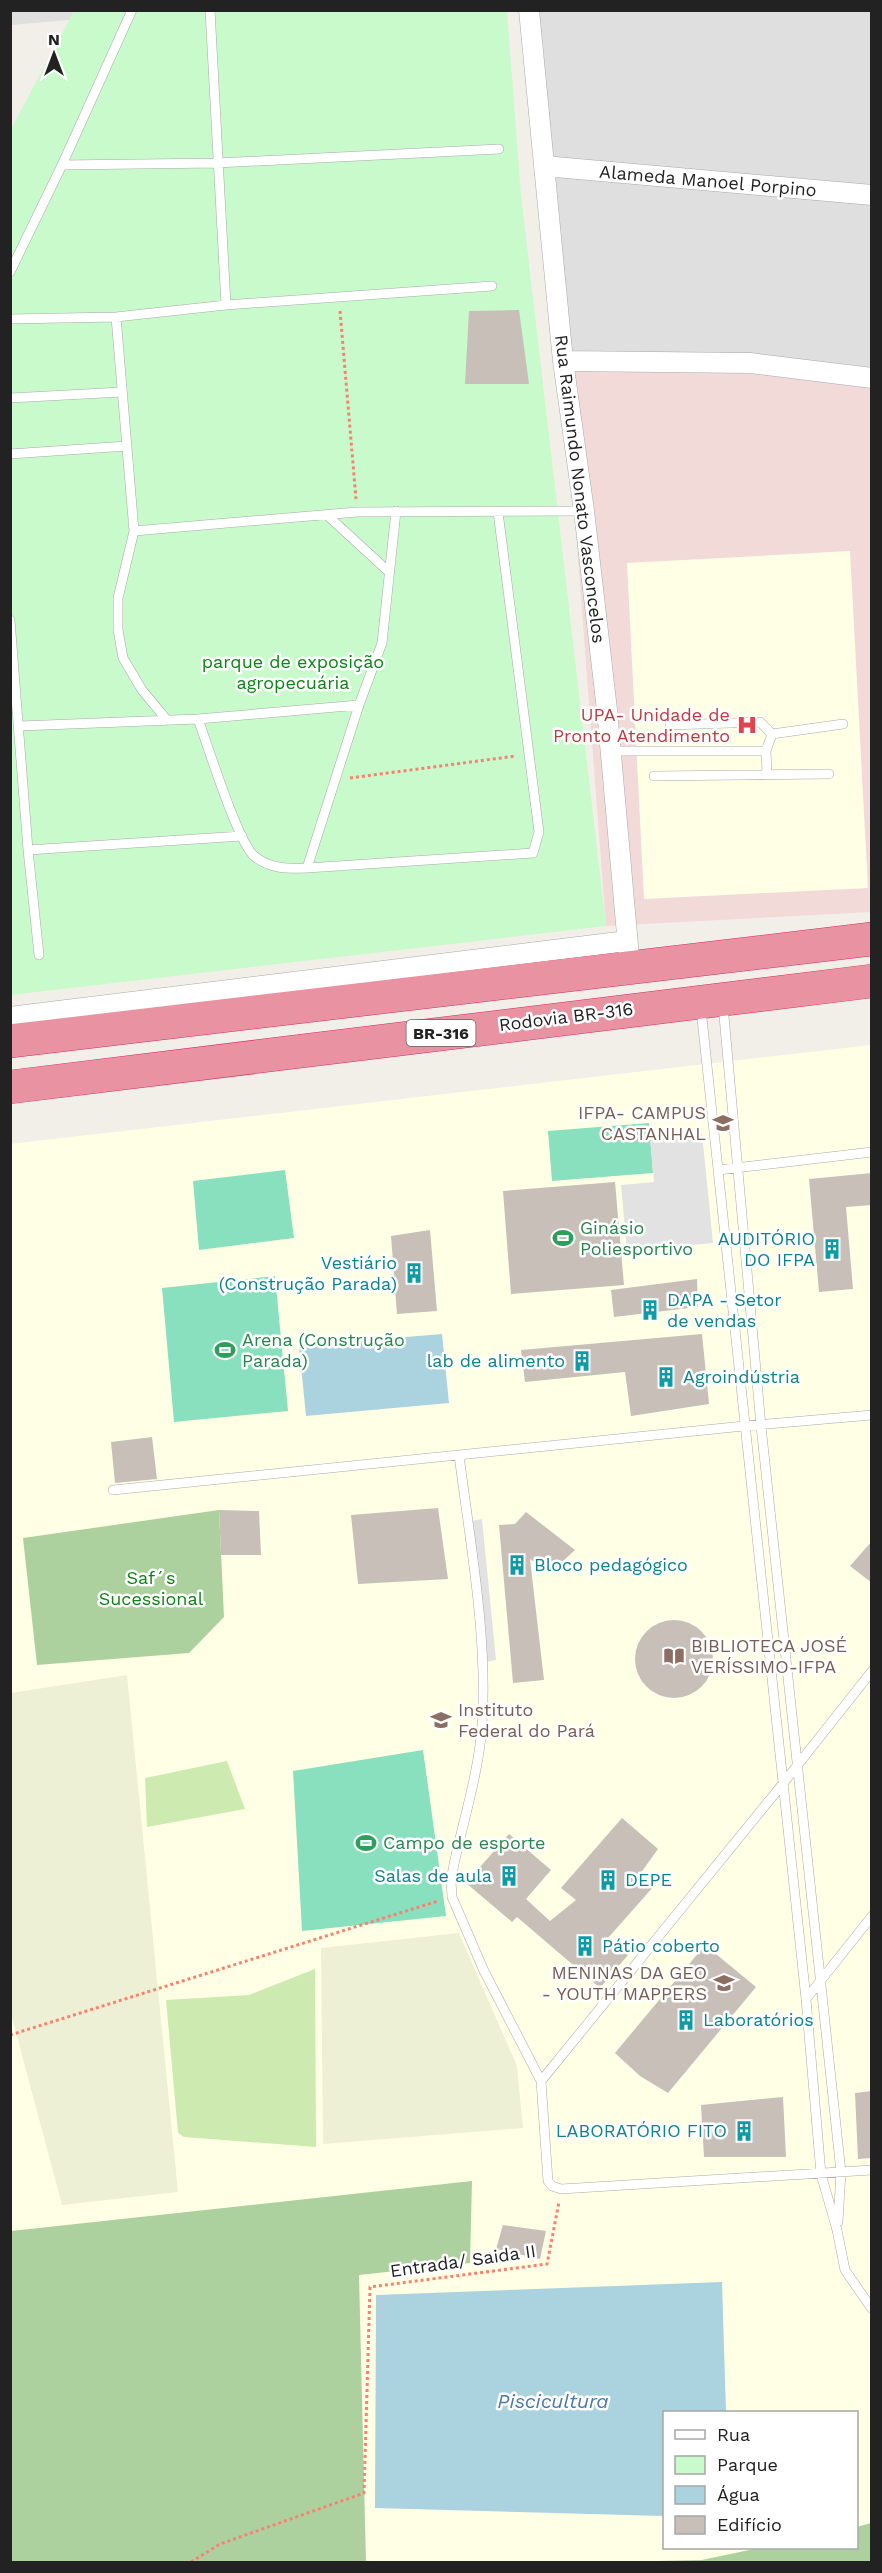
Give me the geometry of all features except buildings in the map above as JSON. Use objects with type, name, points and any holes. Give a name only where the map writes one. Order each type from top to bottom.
[{"type":"highway","name":"BR-316","points":[[10,1041],[629,955],[872,939]]},
{"type":"highway","name":"Rodovia BR-316","points":[[10,1087],[872,981]]},
{"type":"street","name":"Rua Raimundo Nonato Vasconcelos","points":[[529,10],[563,361],[585,511],[629,955]]},
{"type":"street","name":"Alameda Manoel Porpino","points":[[544,166],[872,195]]},
{"type":"street","points":[[563,361],[750,363],[872,378]]},
{"type":"street","points":[[10,1017],[629,955]]},
{"type":"lane","points":[[10,272],[62,165],[132,10]]},
{"type":"lane","points":[[210,10],[226,305]]},
{"type":"lane","points":[[62,165],[217,163],[499,149]]},
{"type":"lane","points":[[10,319],[116,317],[226,305],[492,286]]},
{"type":"lane","points":[[116,317],[134,531],[118,598],[118,630],[123,658],[142,690],[166,719]]},
{"type":"lane","points":[[10,398],[122,392]]},
{"type":"lane","points":[[10,454],[127,446]]},
{"type":"lane","points":[[307,868],[359,705],[382,643],[396,511]]},
{"type":"lane","points":[[134,531],[357,512],[585,511]]},
{"type":"lane","points":[[198,718],[242,836],[253,855],[270,866],[287,869],[533,853],[539,832],[498,512]]},
{"type":"lane","points":[[327,515],[389,572]]},
{"type":"lane","points":[[10,620],[28,850],[39,955]]},
{"type":"lane","points":[[20,726],[198,718],[359,705]]},
{"type":"lane","points":[[670,725],[760,722],[772,734]]},
{"type":"lane","points":[[772,734],[843,724]]},
{"type":"lane","points":[[767,775],[766,751],[772,734]]},
{"type":"lane","points":[[610,751],[766,751]]},
{"type":"lane","points":[[654,776],[828,774]]},
{"type":"lane","points":[[28,850],[242,836]]},
{"type":"lane","points":[[711,999],[736,1167],[761,1426],[822,1979],[841,2172],[837,2230]]},
{"type":"lane","points":[[711,999],[718,1170],[781,1786],[806,1999],[821,2174],[837,2230],[845,2270],[872,2309]]},
{"type":"lane","points":[[718,1170],[872,1152]]},
{"type":"lane","points":[[113,1490],[744,1426],[872,1416]]},
{"type":"lane","points":[[459,1455],[474,1571],[484,1683],[479,1756],[452,1872],[452,1897],[484,1971],[541,2082],[548,2181],[552,2186],[561,2189],[872,2170]]},
{"type":"lane","points":[[541,2082],[872,1671]]},
{"type":"lane","points":[[806,1999],[872,1916]]},
{"type":"path","points":[[339,297],[357,512]]},
{"type":"path","points":[[335,780],[529,754]]},
{"type":"path","points":[[10,2035],[452,1897]]},
{"type":"path","name":"Entrada/ Saida II","points":[[191,2562],[220,2544],[364,2493],[370,2287],[546,2264],[561,2189]]},
{"type":"shaded area","points":[[11,11],[74,11],[69,20],[11,25]]},
{"type":"shaded area","points":[[534,11],[871,11],[871,378],[563,361]]},
{"type":"shaded area","points":[[563,361],[871,378],[871,912],[606,926]]},
{"type":"shaded area","name":"UPA- Unidade de Pronto Atendimento","points":[[850,551],[868,888],[644,899],[627,563]]},
{"type":"shaded area","name":"Instituto Federal do Pará","points":[[871,1045],[871,2523],[858,2527],[858,2411],[663,2411],[663,2549],[754,2549],[702,2560],[612,2562],[81,2562],[11,2295],[10,1144]]},
{"type":"shaded area","points":[[702,1133],[713,1243],[627,1251],[621,1185],[654,1182],[650,1138]]},
{"type":"shaded area","points":[[482,1519],[496,1660],[485,1662],[471,1521]]},
{"type":"shaded area","points":[[127,1675],[178,2192],[62,2205],[11,2014],[11,1693]]},
{"type":"shaded area","points":[[459,1933],[517,2066],[523,2128],[323,2144],[321,1948]]},
{"type":"green space","name":"parque de exposição agropecuária","points":[[74,11],[507,11],[521,195],[606,926],[11,995],[11,129]]},
{"type":"green space","points":[[649,1123],[653,1173],[552,1181],[548,1131]]},
{"type":"green space","points":[[285,1170],[294,1238],[199,1250],[193,1181]]},
{"type":"green space","name":"Arena (Construção Parada)","points":[[275,1276],[288,1411],[174,1422],[162,1288]]},
{"type":"green space","name":"Saf´s Sucessional","points":[[219,1510],[224,1617],[189,1653],[37,1665],[23,1538]]},
{"type":"green space","name":"Campo de esporte","points":[[423,1750],[446,1916],[302,1931],[293,1771]]},
{"type":"green space","points":[[227,1761],[245,1809],[147,1827],[145,1778]]},
{"type":"green space","points":[[315,1969],[316,2147],[184,2137],[178,2133],[166,2000],[249,1995]]},
{"type":"green space","points":[[472,2181],[470,2263],[359,2275],[366,2562],[11,2562],[11,2231]]},
{"type":"green space","points":[[871,2523],[871,2562],[612,2562],[702,2560],[754,2549],[858,2549],[858,2527]]},
{"type":"water","points":[[442,1334],[449,1403],[306,1416],[299,1346]]},
{"type":"water","name":"Piscicultura","points":[[722,2282],[726,2411],[663,2411],[663,2516],[375,2508],[376,2295]]},
{"type":"place","name":"UPA- Unidade de Pronto Atendimento","points":[[747,725]]},
{"type":"place","name":"IFPA- CAMPUS CASTANHAL","points":[[723,1123]]},
{"type":"place","name":"Ginásio Poliesportivo","points":[[563,1238]]},
{"type":"place","name":"AUDITÓRIO DO IFPA","points":[[832,1249]]},
{"type":"place","name":"Vestiário (Construção Parada)","points":[[414,1273]]},
{"type":"place","name":"DAPA - Setor de vendas","points":[[650,1310]]},
{"type":"place","name":"Arena (Construção Parada)","points":[[225,1350]]},
{"type":"place","name":"lab de alimento","points":[[582,1361]]},
{"type":"place","name":"Agroindústria","points":[[666,1377]]},
{"type":"place","name":"Bloco pedagógico","points":[[517,1565]]},
{"type":"place","name":"BIBLIOTECA JOSÉ VERÍSSIMO-IFPA","points":[[674,1656]]},
{"type":"place","name":"Instituto Federal do Pará","points":[[441,1720]]},
{"type":"place","name":"Campo de esporte","points":[[366,1843]]},
{"type":"place","name":"Salas de aula","points":[[509,1876]]},
{"type":"place","name":"DEPE","points":[[608,1880]]},
{"type":"place","name":"Pátio coberto","points":[[585,1946]]},
{"type":"place","name":"MENINAS DA GEO - YOUTH MAPPERS","points":[[724,1983]]},
{"type":"place","name":"Laboratórios","points":[[686,2020]]},
{"type":"place","name":"LABORATÓRIO FITO","points":[[744,2131]]}]
